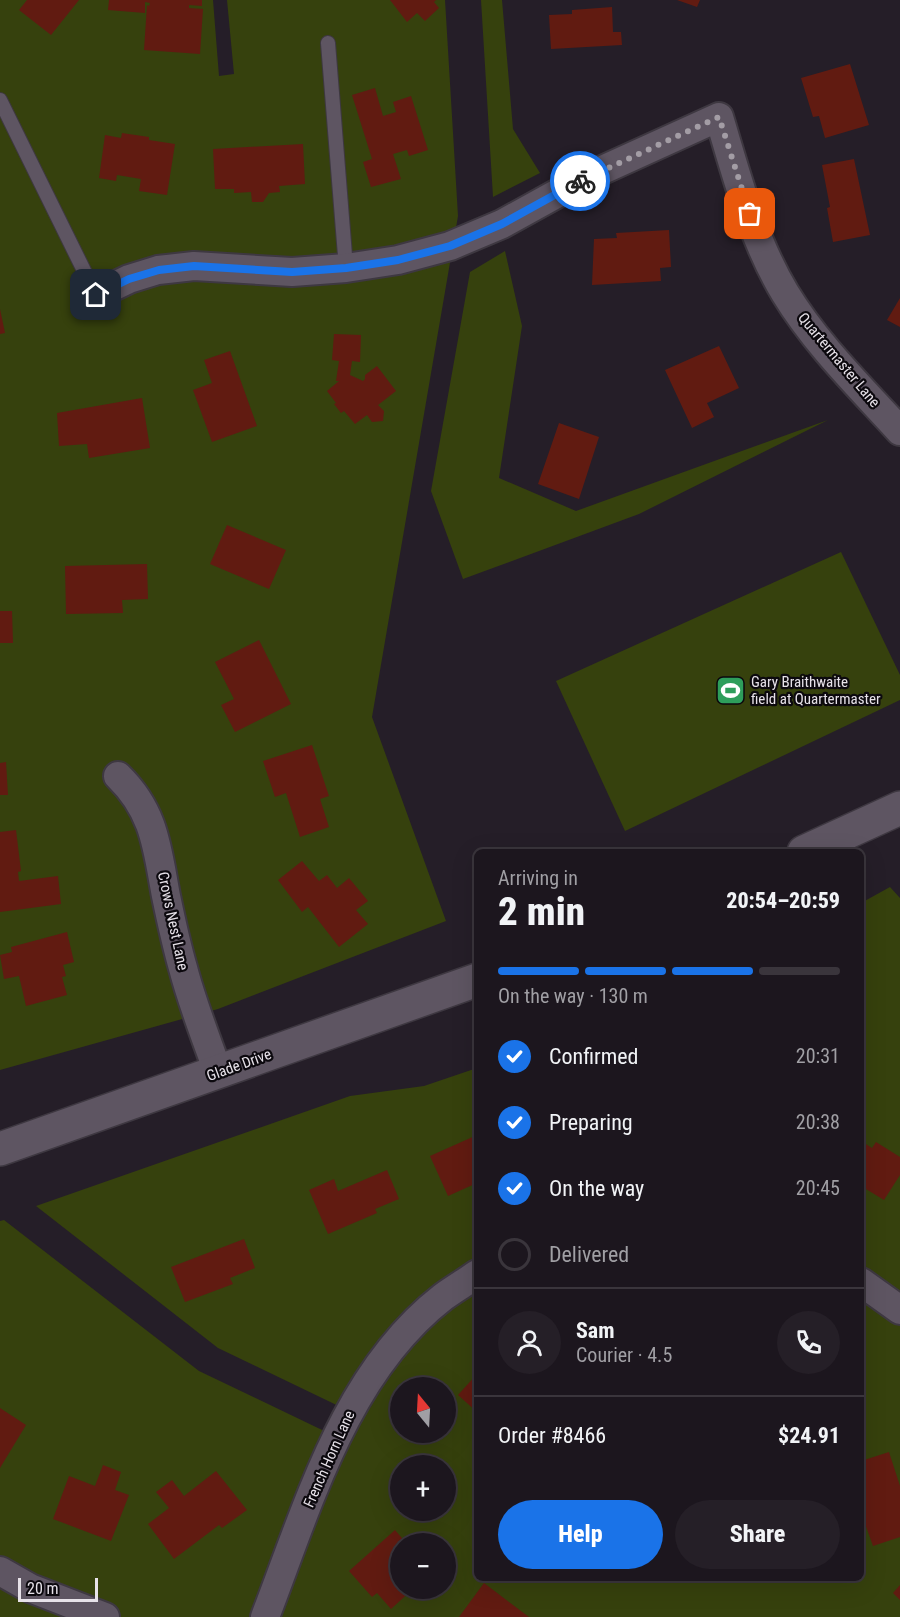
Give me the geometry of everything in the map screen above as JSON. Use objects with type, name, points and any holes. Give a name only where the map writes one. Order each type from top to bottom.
[{"type":"street","name":"Quartermaster Lane","points":[[346,268],[398,260],[450,246],[502,224],[587,177],[719,117],[762,247],[785,292],[813,334],[900,431]]},
{"type":"street","points":[[96,295],[129,279],[159,270],[194,266],[292,272],[346,268]]},
{"type":"street","name":"Crows Nest Lane","points":[[118,776],[127,784],[146,811],[156,839],[183,969],[218,1072]]},
{"type":"street","points":[[811,849],[900,808]]},
{"type":"street","name":"Glade Drive","points":[[0,1149],[474,981]]},
{"type":"street","name":"French Horn Lane","points":[[265,1617],[330,1449],[356,1399],[373,1373],[410,1327],[442,1298],[474,1276]]},
{"type":"street","points":[[864,1284],[900,1310]]},
{"type":"street","points":[[0,1571],[30,1588],[105,1617]]},
{"type":"lane","points":[[328,44],[346,268]]},
{"type":"lane","points":[[0,100],[96,295]]},
{"type":"green space","points":[[0,0],[213,0],[219,76],[234,74],[227,0],[445,0],[458,216],[372,717],[446,921],[218,1009],[0,1070]]},
{"type":"green space","points":[[481,0],[502,0],[513,129],[540,173],[493,197]]},
{"type":"green space","points":[[505,251],[522,326],[499,478],[576,511],[828,420],[639,514],[463,579],[431,491],[470,272]]},
{"type":"green space","name":"Gary Braithwaite field at Quartermaster","points":[[841,552],[900,675],[900,700],[625,831],[556,681]]},
{"type":"green space","points":[[890,887],[900,898],[900,1617],[0,1617],[0,1221],[4,1220],[199,1371],[345,1441],[349,1411],[218,1348],[36,1206],[350,1096],[424,1086],[474,1069],[474,1581],[864,1581],[864,901]]},
{"type":"building","points":[[27,0],[79,0],[51,35],[19,10]]},
{"type":"building","points":[[109,0],[202,0],[202,6],[189,5],[189,8],[203,9],[200,54],[144,50],[147,5],[149,6],[150,3],[145,2],[145,13],[108,10]]},
{"type":"building","points":[[390,0],[436,0],[434,2],[439,8],[425,21],[417,13],[407,22]]},
{"type":"building","points":[[677,0],[700,0],[697,7]]},
{"type":"building","points":[[612,7],[613,32],[621,32],[622,45],[551,49],[549,15],[572,14],[572,10]]},
{"type":"building","points":[[850,64],[869,125],[825,138],[819,116],[813,117],[801,78]]},
{"type":"building","points":[[375,88],[383,116],[396,112],[393,102],[411,96],[428,150],[409,156],[407,150],[393,154],[401,179],[371,187],[363,162],[372,159],[352,95]]},
{"type":"building","points":[[122,133],[175,144],[167,195],[139,191],[141,179],[117,175],[116,181],[99,178],[105,135],[121,138]]},
{"type":"building","points":[[303,144],[305,184],[279,186],[280,192],[269,193],[263,202],[252,202],[251,192],[234,193],[234,189],[215,189],[213,149]]},
{"type":"building","points":[[854,159],[870,235],[833,242],[827,208],[830,207],[822,165]]},
{"type":"building","points":[[669,230],[671,267],[660,268],[661,281],[592,285],[594,239],[617,238],[616,233]]},
{"type":"building","points":[[900,298],[900,327],[887,320]]},
{"type":"building","points":[[0,309],[5,333],[0,334]]},
{"type":"building","points":[[334,334],[361,335],[360,362],[352,361],[350,375],[363,381],[365,375],[377,366],[396,391],[378,405],[384,411],[383,421],[372,422],[367,415],[355,424],[344,411],[341,413],[334,404],[336,403],[327,391],[339,381],[336,381],[339,361],[332,360]]},
{"type":"building","points":[[719,346],[739,388],[707,403],[714,417],[692,428],[665,370]]},
{"type":"building","points":[[230,351],[257,426],[212,442],[193,390],[212,383],[204,360]]},
{"type":"building","points":[[142,398],[150,448],[89,458],[87,444],[59,446],[57,413]]},
{"type":"building","points":[[559,423],[599,437],[579,499],[538,484]]},
{"type":"building","points":[[227,525],[286,550],[269,589],[210,564]]},
{"type":"building","points":[[147,564],[148,599],[122,600],[123,613],[66,614],[65,566]]},
{"type":"building","points":[[0,611],[12,611],[13,643],[0,643]]},
{"type":"building","points":[[259,640],[291,704],[235,732],[221,705],[234,699],[215,662]]},
{"type":"building","points":[[312,745],[329,796],[320,799],[329,827],[300,837],[286,793],[275,797],[263,761]]},
{"type":"building","points":[[6,762],[8,795],[0,795],[0,763]]},
{"type":"building","points":[[16,830],[21,871],[18,872],[19,881],[58,876],[61,904],[0,912],[0,832]]},
{"type":"building","points":[[302,861],[319,881],[327,875],[337,888],[349,878],[368,901],[356,910],[368,924],[339,947],[308,907],[302,912],[278,880]]},
{"type":"building","points":[[67,932],[74,962],[63,965],[66,976],[62,977],[67,995],[26,1006],[19,976],[4,979],[0,955],[12,952],[11,947]]},
{"type":"building","points":[[474,1136],[474,1184],[448,1196],[430,1156]]},
{"type":"building","points":[[876,1142],[900,1157],[900,1175],[884,1200],[864,1188],[864,1143],[872,1148]]},
{"type":"building","points":[[387,1170],[399,1199],[375,1209],[377,1213],[328,1234],[309,1190],[334,1179],[338,1191]]},
{"type":"building","points":[[244,1239],[255,1268],[230,1278],[233,1284],[185,1302],[171,1267]]},
{"type":"building","points":[[474,1377],[474,1409],[458,1395]]},
{"type":"building","points":[[0,1408],[26,1425],[0,1468]]},
{"type":"building","points":[[889,1452],[900,1486],[900,1537],[873,1546],[864,1521],[864,1460]]},
{"type":"building","points":[[103,1465],[121,1472],[115,1490],[129,1495],[111,1541],[53,1519],[69,1476],[95,1486]]},
{"type":"building","points":[[216,1471],[247,1510],[222,1528],[219,1525],[174,1559],[148,1524],[169,1508],[156,1492],[172,1480],[184,1496]]},
{"type":"building","points":[[390,1534],[390,1599],[402,1599],[391,1609],[377,1593],[372,1597],[349,1571]]},
{"type":"building","points":[[484,1583],[529,1617],[459,1617]]},
{"type":"building","points":[[900,1585],[900,1600],[893,1593]]},
{"type":"way so far","points":[[580,181],[719,117],[750,214]]},
{"type":"place","name":"Gary Braithwaite field at Quartermaster","points":[[730,691]]},
{"type":"route","points":[[96,295],[129,279],[159,270],[194,266],[292,272],[346,268],[398,260],[450,246],[502,224],[580,181]]}]
